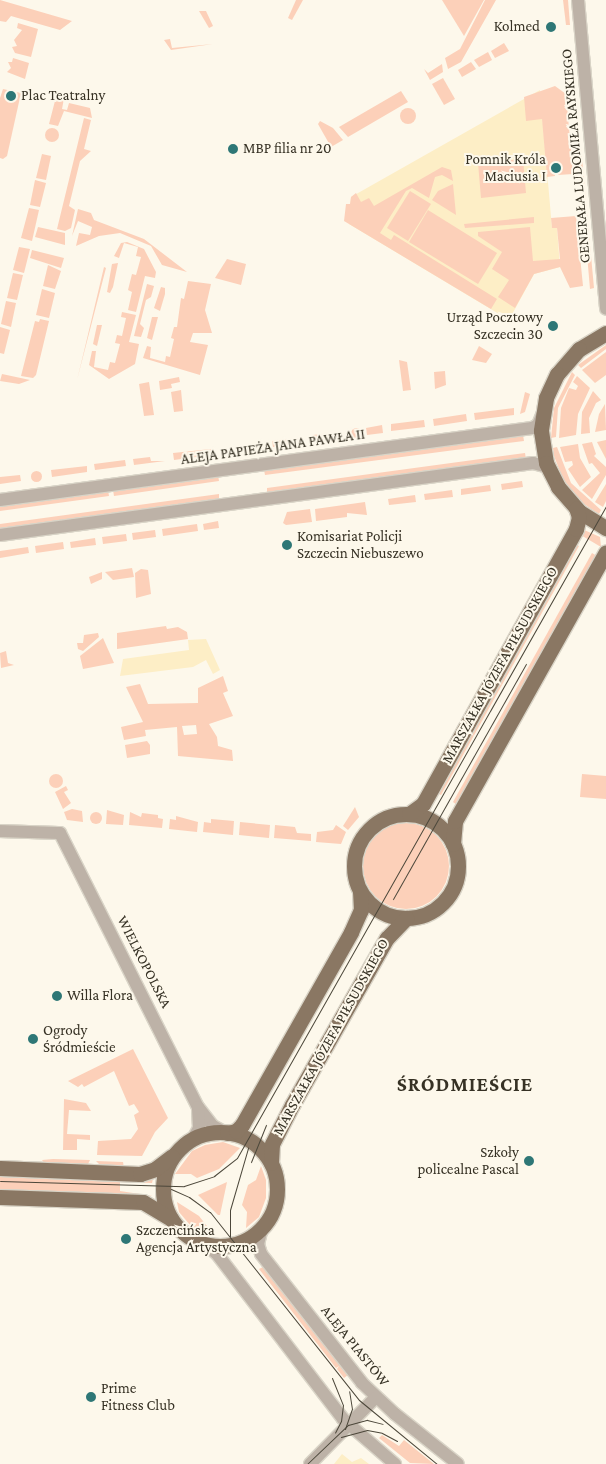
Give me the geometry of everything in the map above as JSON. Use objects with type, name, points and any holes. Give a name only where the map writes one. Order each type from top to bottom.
[{"type":"main road","points":[[606,333],[584,345],[565,363],[551,385],[542,414],[542,437],[547,464],[562,493],[576,508],[606,528]]},
{"type":"main road","name":"MARSZAŁKA JÓZEFA PIŁSUDSKIEGO","points":[[409,814],[422,804],[576,529],[579,517],[576,508]]},
{"type":"main road","points":[[360,892],[381,912],[406,918],[431,912],[450,894],[458,869],[453,844],[454,820],[606,552]]},
{"type":"main road","points":[[0,1168],[140,1174],[161,1166],[193,1139],[236,1131],[242,1125],[354,927],[362,908],[354,866],[360,841],[380,821],[409,814],[433,822],[453,844]]},
{"type":"main road","name":"MARSZAŁKA JÓZEFA PIŁSUDSKIEGO","points":[[271,1163],[272,1144],[290,1110],[387,938],[406,918]]},
{"type":"main road","points":[[0,1197],[143,1202],[172,1220],[190,1238],[206,1244],[236,1244],[262,1228],[272,1212],[277,1189],[271,1163],[255,1144],[225,1132]]},
{"type":"main road","points":[[172,1220],[166,1207],[163,1186],[167,1168],[178,1150]]},
{"type":"street","name":"GENERAŁA LUDOMIŁA RAYSKIEGO","points":[[578,0],[606,308]]},
{"type":"street","name":"ALEJA PAPIEŻA JANA PAWŁA II","points":[[0,500],[532,428],[538,424],[542,414]]},
{"type":"street","points":[[0,535],[533,463],[547,464]]},
{"type":"street","name":"WIELKOPOLSKA","points":[[0,831],[60,833],[198,1107],[213,1126],[225,1132]]},
{"type":"street","name":"WIELKOPOLSKA","points":[[193,1139],[199,1128],[198,1107]]},
{"type":"street","name":"ALEJA PIASTÓW","points":[[262,1228],[258,1244],[261,1254],[375,1398],[458,1464]]},
{"type":"street","points":[[206,1244],[217,1254],[348,1425],[395,1464]]},
{"type":"street","points":[[310,1464],[375,1398]]},
{"type":"shaded area","points":[[0,0],[72,21],[60,30],[11,16],[6,22],[0,21]]},
{"type":"shaded area","points":[[296,0],[303,0],[292,20],[288,18]]},
{"type":"shaded area","points":[[442,0],[484,0],[464,36]]},
{"type":"shaded area","points":[[485,0],[496,0],[461,62],[448,69],[445,58],[460,49]]},
{"type":"shaded area","points":[[563,0],[568,0],[570,25],[566,25]]},
{"type":"shaded area","points":[[199,11],[206,11],[213,26],[209,28]]},
{"type":"shaded area","points":[[18,23],[38,29],[31,57],[15,53],[12,47],[17,46],[14,40],[22,30],[17,28]]},
{"type":"shaded area","points":[[170,39],[172,48],[213,44],[171,50],[164,40]]},
{"type":"shaded area","points":[[504,43],[509,51],[495,58],[491,51]]},
{"type":"shaded area","points":[[488,52],[492,60],[479,67],[474,60]]},
{"type":"shaded area","points":[[13,58],[29,63],[25,79],[7,72],[11,68],[8,62],[12,62]]},
{"type":"shaded area","points":[[471,62],[476,69],[462,77],[458,70]]},
{"type":"shaded area","points":[[442,64],[443,72],[430,80],[424,69],[428,73]]},
{"type":"shaded area","points":[[443,78],[455,99],[444,105],[432,84]]},
{"type":"shaded area","points":[[555,86],[566,94],[573,174],[558,175],[559,165],[553,165],[555,176],[547,177],[542,119],[526,121],[524,97]]},
{"type":"shaded area","points":[[3,89],[21,93],[7,156],[3,159],[0,158],[0,98]]},
{"type":"shaded area","points":[[540,90],[552,228],[557,228],[560,267],[534,274],[509,320],[349,224],[351,197]]},
{"type":"shaded area","points":[[401,91],[408,102],[348,137],[339,127]]},
{"type":"shaded area","points":[[65,93],[62,109],[67,110],[69,103],[90,108],[92,118],[64,111],[58,126],[49,124],[56,97]]},
{"type":"shaded area","points":[[574,104],[577,104],[594,288],[590,289]]},
{"type":"shaded area","points":[[408,108],[416,116],[408,124],[400,116]]},
{"type":"shaded area","points":[[84,118],[91,120],[84,149],[91,151],[80,161],[69,206],[75,210],[71,228],[65,231],[57,229]]},
{"type":"shaded area","points":[[320,121],[333,128],[343,140],[331,147],[318,124]]},
{"type":"shaded area","points":[[52,128],[57,130],[59,135],[57,140],[52,142],[47,140],[45,135],[47,130]]},
{"type":"shaded area","points":[[42,154],[51,156],[46,180],[36,178]]},
{"type":"shaded area","points":[[523,159],[526,193],[481,198],[478,163]]},
{"type":"shaded area","points":[[442,167],[451,170],[453,181],[442,175],[435,177],[429,198],[412,188],[406,191],[380,233],[391,240],[394,235],[497,299],[491,309],[344,221],[346,204],[350,204],[351,197],[356,193],[361,202],[369,198],[374,206]]},
{"type":"shaded area","points":[[35,180],[46,183],[40,207],[30,205]]},
{"type":"shaded area","points":[[453,184],[456,215],[432,200],[438,191]]},
{"type":"shaded area","points":[[410,191],[431,204],[408,241],[387,228]]},
{"type":"shaded area","points":[[29,208],[39,210],[32,241],[21,238]]},
{"type":"shaded area","points":[[78,209],[91,213],[94,220],[144,239],[187,272],[162,265],[151,246],[120,233],[99,236],[76,246],[79,233],[90,235],[92,227],[78,221],[72,236]]},
{"type":"shaded area","points":[[428,210],[497,253],[478,284],[409,242]]},
{"type":"shaded area","points":[[576,216],[583,286],[570,288],[560,267],[534,274],[515,308],[498,297],[509,280],[492,269],[502,252],[478,236],[478,232],[530,227],[533,261],[560,259],[557,228],[552,228],[551,218]]},
{"type":"shaded area","points":[[534,217],[534,223],[465,228],[464,224]]},
{"type":"shaded area","points":[[38,227],[65,233],[65,245],[35,237]]},
{"type":"shaded area","points":[[127,242],[144,249],[156,272],[155,278],[145,276],[136,312],[128,310],[132,292],[128,290],[132,274],[136,275],[141,257],[136,256],[138,247],[124,243],[119,258],[114,256],[121,243]]},
{"type":"shaded area","points":[[19,247],[30,249],[24,273],[13,270]]},
{"type":"shaded area","points":[[32,250],[64,258],[61,268],[30,258]]},
{"type":"shaded area","points":[[227,259],[246,264],[241,285],[215,278]]},
{"type":"shaded area","points":[[118,263],[110,293],[107,292],[112,264]]},
{"type":"shaded area","points":[[48,265],[61,271],[55,289],[43,286]]},
{"type":"shaded area","points":[[104,267],[106,268],[77,380],[85,347]]},
{"type":"shaded area","points":[[13,273],[23,275],[17,300],[7,298]]},
{"type":"shaded area","points":[[188,281],[211,284],[205,310],[212,333],[193,333],[190,342],[208,345],[200,375],[143,358],[147,346],[151,347],[150,358],[165,362],[166,356],[170,357],[174,339],[171,338],[174,327],[177,327],[181,298],[184,299]]},
{"type":"shaded area","points":[[147,284],[154,286],[151,297],[146,300],[140,324],[144,328],[141,337],[134,336]]},
{"type":"shaded area","points":[[161,287],[165,288],[165,294],[160,311],[154,308]]},
{"type":"shaded area","points":[[42,289],[55,293],[49,318],[36,315]]},
{"type":"shaded area","points":[[6,301],[16,303],[11,327],[1,324]]},
{"type":"shaded area","points":[[122,312],[136,315],[129,342],[139,344],[135,364],[109,379],[89,365],[92,351],[96,351],[94,367],[108,370],[110,362],[115,363],[120,344],[115,343],[117,335],[122,336],[126,318],[121,317]]},
{"type":"shaded area","points":[[152,317],[158,317],[152,340],[147,338]]},
{"type":"shaded area","points":[[40,319],[49,321],[36,375],[33,378],[21,376],[35,321],[39,322]]},
{"type":"shaded area","points":[[97,325],[102,325],[97,346],[93,344]]},
{"type":"shaded area","points":[[0,327],[10,330],[4,354],[0,353]]},
{"type":"shaded area","points":[[606,345],[606,349],[581,368],[578,365]]},
{"type":"shaded area","points":[[479,346],[492,354],[486,363],[472,360]]},
{"type":"shaded area","points":[[606,352],[606,375],[595,383],[582,370]]},
{"type":"shaded area","points":[[399,360],[407,362],[411,390],[403,391]]},
{"type":"shaded area","points":[[445,371],[446,385],[435,389],[434,372]]},
{"type":"shaded area","points":[[572,372],[575,375],[558,408],[556,437],[551,438],[554,408]]},
{"type":"shaded area","points":[[2,374],[30,380],[19,384],[0,381]]},
{"type":"shaded area","points":[[577,376],[590,388],[578,414],[576,435],[559,438],[561,408],[569,388],[576,390],[578,386],[573,382]]},
{"type":"shaded area","points":[[179,377],[180,382],[171,384],[172,388],[160,390],[159,381]]},
{"type":"shaded area","points":[[149,382],[154,415],[144,416],[139,384]]},
{"type":"shaded area","points":[[181,390],[183,411],[174,412],[171,392]]},
{"type":"shaded area","points":[[593,391],[601,400],[596,403],[589,418],[590,433],[581,434],[582,412]]},
{"type":"shaded area","points":[[525,392],[530,394],[525,412],[520,414]]},
{"type":"shaded area","points":[[605,404],[606,430],[595,432],[599,414]]},
{"type":"shaded area","points":[[514,408],[514,415],[475,420],[474,413]]},
{"type":"shaded area","points":[[466,414],[467,421],[434,426],[433,419]]},
{"type":"shaded area","points":[[424,420],[425,427],[391,431],[391,424]]},
{"type":"shaded area","points":[[382,425],[383,433],[367,435],[366,428]]},
{"type":"shaded area","points":[[356,427],[362,433],[356,439],[350,433]]},
{"type":"shaded area","points":[[339,432],[340,438],[314,442],[313,435]]},
{"type":"shaded area","points":[[523,435],[524,441],[265,475],[264,470]]},
{"type":"shaded area","points":[[298,438],[298,444],[273,447],[272,441]]},
{"type":"shaded area","points":[[606,440],[606,459],[597,442]]},
{"type":"shaded area","points":[[592,442],[596,454],[594,456],[606,467],[606,475],[592,499],[582,490],[600,473],[592,463],[589,464],[582,444]]},
{"type":"shaded area","points":[[578,444],[580,458],[591,477],[580,487],[568,469],[573,465],[572,461],[565,462],[560,447]]},
{"type":"shaded area","points":[[557,447],[571,483],[601,510],[599,514],[581,502],[563,479],[554,456],[553,448]]},
{"type":"shaded area","points":[[211,449],[211,455],[174,460],[173,453]]},
{"type":"shaded area","points":[[525,453],[526,459],[267,495],[267,488]]},
{"type":"shaded area","points":[[150,457],[151,461],[165,461],[134,465],[133,459]]},
{"type":"shaded area","points":[[125,460],[126,466],[95,470],[94,464]]},
{"type":"shaded area","points":[[87,466],[87,472],[52,477],[51,470]]},
{"type":"shaded area","points":[[36,470],[42,476],[36,482],[30,476]]},
{"type":"shaded area","points":[[20,475],[21,481],[0,484],[0,477]]},
{"type":"shaded area","points":[[218,475],[219,481],[114,496],[113,490]]},
{"type":"shaded area","points":[[522,481],[523,487],[502,490],[501,484]]},
{"type":"shaded area","points":[[606,484],[606,501],[603,507],[595,502]]},
{"type":"shaded area","points":[[490,485],[491,491],[461,495],[461,489]]},
{"type":"shaded area","points":[[108,490],[109,496],[0,511],[0,505]]},
{"type":"shaded area","points":[[452,490],[453,497],[425,500],[424,494]]},
{"type":"shaded area","points":[[219,494],[219,500],[0,530],[0,524]]},
{"type":"shaded area","points":[[415,495],[416,502],[389,505],[388,499]]},
{"type":"shaded area","points":[[365,502],[367,515],[347,513],[347,517],[316,521],[315,509]]},
{"type":"shaded area","points":[[310,509],[312,522],[286,525],[283,523],[287,512]]},
{"type":"shaded area","points":[[218,521],[219,528],[204,530],[203,524]]},
{"type":"shaded area","points":[[197,524],[198,531],[163,536],[162,529]]},
{"type":"shaded area","points":[[582,529],[600,537],[601,547],[579,534]]},
{"type":"shaded area","points":[[155,530],[156,537],[133,540],[132,533]]},
{"type":"shaded area","points":[[126,534],[127,541],[103,544],[102,537]]},
{"type":"shaded area","points":[[95,538],[96,545],[71,548],[70,542]]},
{"type":"shaded area","points":[[63,542],[64,549],[36,553],[35,546]]},
{"type":"shaded area","points":[[574,543],[579,546],[441,795],[435,792]]},
{"type":"shaded area","points":[[28,547],[29,553],[0,558],[0,551]]},
{"type":"shaded area","points":[[592,553],[597,556],[457,805],[453,802]]},
{"type":"shaded area","points":[[132,568],[134,577],[113,580],[105,572]]},
{"type":"shaded area","points":[[141,569],[148,570],[151,594],[136,598],[135,573]]},
{"type":"shaded area","points":[[102,572],[102,579],[91,584],[89,577]]},
{"type":"shaded area","points":[[166,626],[167,629],[178,627],[187,632],[188,639],[117,649],[117,633]]},
{"type":"shaded area","points":[[98,633],[99,637],[83,651],[78,649],[77,643],[83,643],[84,635]]},
{"type":"shaded area","points":[[103,638],[114,663],[83,669],[80,656]]},
{"type":"shaded area","points":[[206,639],[220,670],[213,674],[206,660],[193,667],[120,676],[123,659],[189,650],[188,640]]},
{"type":"shaded area","points":[[6,651],[8,663],[14,665],[1,668],[0,653]]},
{"type":"shaded area","points":[[223,676],[228,691],[223,693],[233,716],[209,724],[217,737],[218,746],[232,750],[233,761],[178,756],[177,727],[145,730],[146,736],[124,740],[121,727],[143,722],[126,687],[140,684],[148,704],[198,703],[198,688]],"holes":[[[196,725],[197,734],[184,735],[182,726]]]},
{"type":"shaded area","points":[[147,741],[150,745],[150,754],[127,758],[125,745]]},
{"type":"shaded area","points":[[53,774],[59,774],[63,781],[59,788],[53,788],[49,784],[49,778]]},
{"type":"shaded area","points":[[582,774],[606,776],[606,799],[580,797]]},
{"type":"shaded area","points":[[66,786],[68,790],[64,792],[71,803],[63,809],[55,792]]},
{"type":"shaded area","points":[[355,807],[359,817],[348,830],[343,826]]},
{"type":"shaded area","points":[[72,809],[82,811],[83,822],[67,820],[64,812]]},
{"type":"shaded area","points":[[107,810],[124,815],[123,825],[106,824]]},
{"type":"shaded area","points":[[94,812],[98,812],[102,818],[98,824],[94,824],[90,820],[90,816]]},
{"type":"shaded area","points":[[130,812],[141,817],[142,813],[158,815],[158,818],[163,819],[162,828],[129,825]]},
{"type":"shaded area","points":[[176,816],[198,822],[197,832],[169,829],[170,819],[176,820]]},
{"type":"shaded area","points":[[211,819],[234,821],[233,835],[203,832],[204,822],[211,823]]},
{"type":"shaded area","points":[[240,822],[270,825],[269,838],[239,835]]},
{"type":"shaded area","points":[[398,823],[414,823],[423,826],[437,835],[446,849],[449,866],[446,883],[437,897],[423,906],[414,909],[398,909],[382,902],[370,890],[363,874],[363,858],[370,842],[382,830]]},
{"type":"shaded area","points":[[275,825],[295,827],[297,833],[311,834],[311,841],[274,838]]},
{"type":"shaded area","points":[[336,825],[346,832],[341,844],[316,842],[317,832],[333,830]]},
{"type":"shaded area","points":[[133,1049],[168,1118],[155,1132],[142,1156],[97,1155],[98,1141],[131,1139],[138,1129],[134,1115],[139,1112],[134,1104],[129,1106],[114,1071],[84,1087],[82,1084],[78,1087],[68,1081]]},
{"type":"shaded area","points":[[64,1099],[86,1103],[91,1111],[69,1110],[67,1134],[90,1135],[90,1140],[77,1139],[77,1150],[63,1150]]},
{"type":"shaded area","points":[[223,1142],[240,1148],[219,1169],[197,1178],[191,1174],[175,1174],[192,1151],[205,1145]]},
{"type":"shaded area","points":[[42,1160],[90,1160],[87,1166],[45,1164]]},
{"type":"shaded area","points":[[96,1161],[123,1162],[124,1168],[102,1167]]},
{"type":"shaded area","points":[[261,1166],[266,1180],[266,1198],[259,1217],[246,1228],[247,1212],[242,1205],[248,1185],[256,1180]]},
{"type":"shaded area","points":[[0,1177],[153,1179],[152,1183],[120,1182],[120,1191],[153,1196],[0,1191]]},
{"type":"shaded area","points":[[227,1182],[220,1215],[218,1215],[198,1195]]},
{"type":"shaded area","points":[[177,1202],[199,1216],[214,1235],[203,1233],[190,1225],[179,1212]]},
{"type":"shaded area","points":[[263,1267],[348,1375],[344,1378],[337,1369],[339,1366],[336,1368],[259,1269]]},
{"type":"shaded area","points":[[382,1435],[399,1446],[404,1440],[434,1464],[410,1463],[379,1438]]},
{"type":"shaded area","points":[[342,1454],[352,1462],[361,1458],[369,1464],[334,1464]]},
{"type":"tram line","points":[[0,1181],[184,1186],[214,1176],[237,1158],[606,506]]},
{"type":"tram line","points":[[393,899],[526,664]]},
{"type":"tram line","points":[[251,1162],[266,1125]]},
{"type":"tram line","points":[[230,1236],[230,1210],[248,1148]]},
{"type":"tram line","points":[[171,1189],[189,1197],[210,1212],[359,1400],[437,1464]]},
{"type":"tram line","points":[[332,1378],[343,1405],[341,1421],[335,1433]]},
{"type":"tram line","points":[[345,1429],[352,1409],[349,1391]]},
{"type":"tram line","points":[[307,1464],[348,1425],[367,1420],[383,1424]]},
{"type":"tram line","points":[[341,1437],[367,1430],[382,1433],[397,1441]]},
{"type":"place","name":"Kolmed","points":[[551,27]]},
{"type":"place","name":"Plac Teatralny","points":[[11,96]]},
{"type":"place","name":"MBP filia nr 20","points":[[233,149]]},
{"type":"place","name":"Pomnik Króla Maciusia I","points":[[556,168]]},
{"type":"place","name":"Urząd Pocztowy Szczecin 30","points":[[553,326]]},
{"type":"place","name":"Komisariat Policji Szczecin Niebuszewo","points":[[287,545]]},
{"type":"place","name":"Willa Flora","points":[[57,996]]},
{"type":"place","name":"Ogrody Śródmieście","points":[[33,1039]]},
{"type":"place","name":"Szkoły policealne Pascal","points":[[529,1161]]},
{"type":"place","name":"Szczencińska Agencja Artystyczna","points":[[126,1239]]},
{"type":"place","name":"Prime Fitness Club","points":[[91,1397]]},
{"type":"district","name":"ŚRÓDMIEŚCIE","points":[[465,1084]]}]
